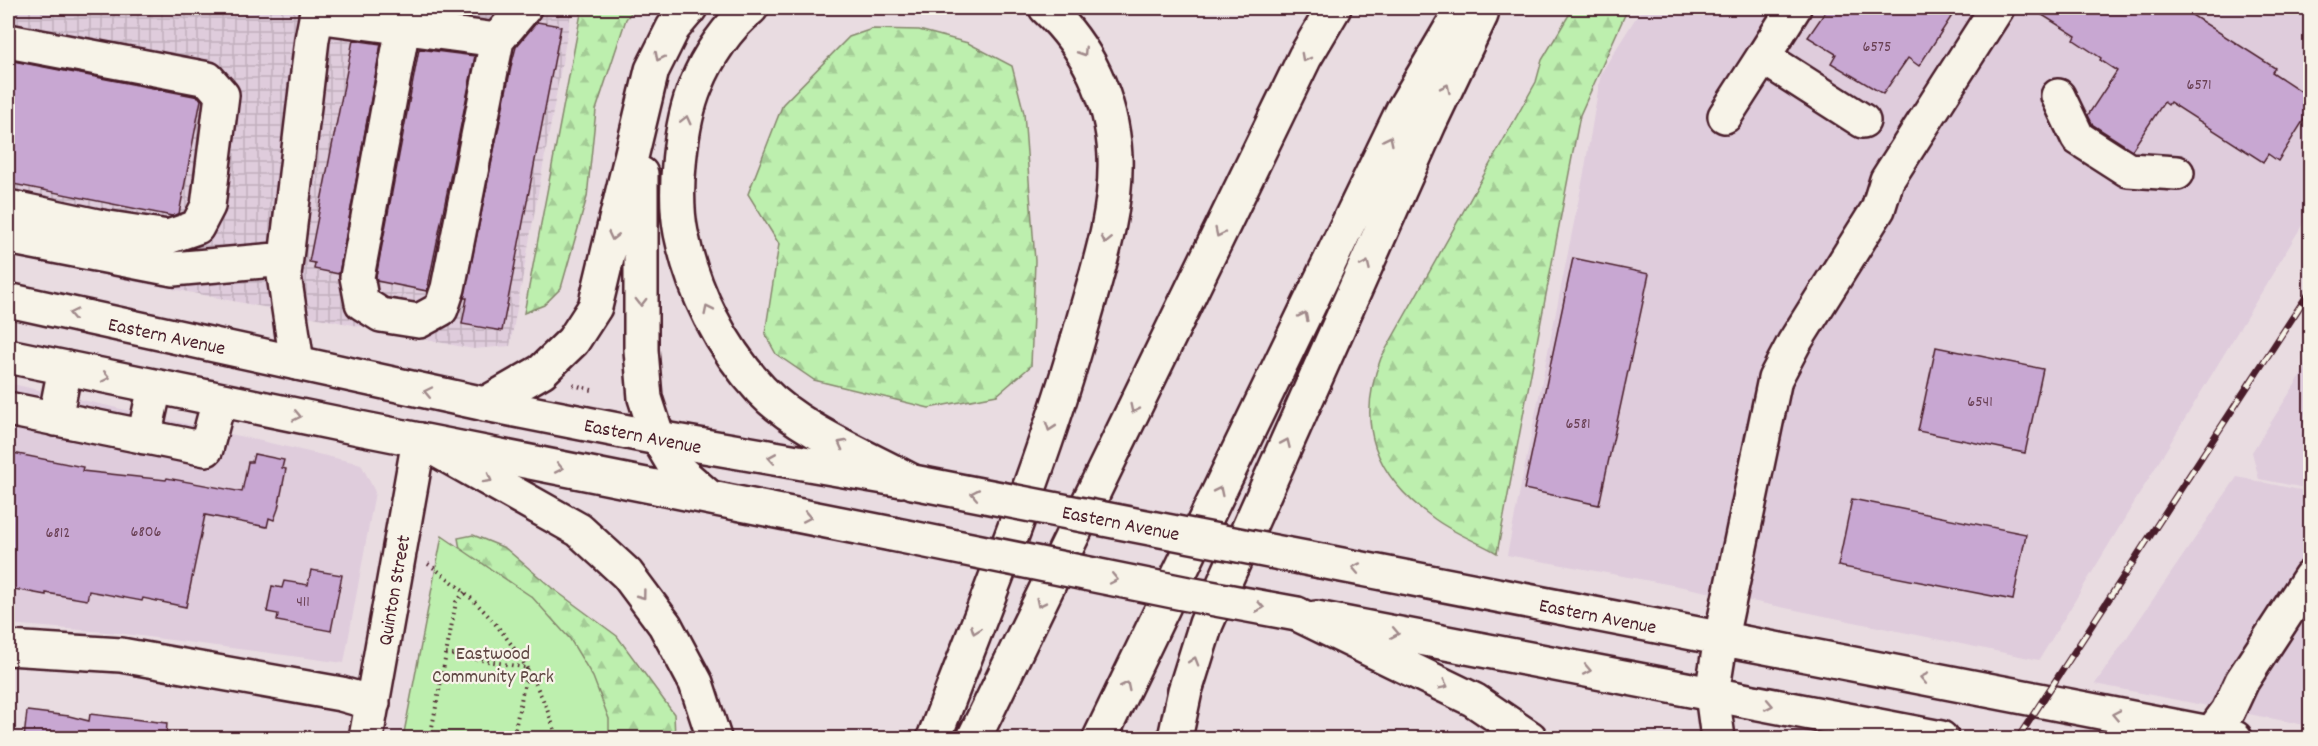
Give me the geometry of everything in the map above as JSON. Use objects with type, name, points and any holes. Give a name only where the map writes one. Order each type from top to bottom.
[{"type":"main road","points":[[403,27],[357,277],[362,303],[381,315],[419,321],[441,309],[448,288],[497,40],[524,8]]},
{"type":"main road","points":[[485,404],[542,371],[573,341],[595,307],[652,70],[673,28],[690,8]]},
{"type":"main road","points":[[751,8],[742,15],[714,51],[696,85],[684,129],[678,180],[681,232],[700,292],[725,345],[762,391],[800,421],[913,482]]},
{"type":"main road","points":[[934,738],[1044,447],[1104,248],[1114,199],[1113,143],[1108,110],[1093,68],[1066,26],[1046,8]]},
{"type":"main road","points":[[974,738],[1300,68],[1334,8]]},
{"type":"main road","points":[[1100,738],[1403,110],[1463,8]]},
{"type":"main road","points":[[1175,738],[1185,691],[1206,624],[1429,124],[1485,8]]},
{"type":"main road","points":[[1725,116],[1794,8]]},
{"type":"main road","points":[[1718,738],[1712,694],[1721,638],[1775,379],[1794,343],[1878,209],[1887,180],[1997,8]]},
{"type":"main road","points":[[297,363],[284,275],[317,12],[497,40]]},
{"type":"main road","points":[[8,40],[208,79],[222,95],[208,206],[197,227],[168,237],[102,227],[8,207]]},
{"type":"main road","points":[[1763,57],[1863,122]]},
{"type":"main road","points":[[2058,96],[2078,138],[2128,170],[2177,173]]},
{"type":"main road","points":[[640,118],[641,350],[645,398],[658,438],[675,467],[709,497]]},
{"type":"main road","points":[[8,237],[173,270],[286,259]]},
{"type":"main road","name":"Eastern Avenue","points":[[8,300],[485,404],[658,438],[913,482],[2223,736]]},
{"type":"main road","points":[[8,356],[1183,593],[1712,694],[1863,732],[1941,738]]},
{"type":"main road","points":[[55,419],[65,368]]},
{"type":"main road","points":[[144,437],[155,387]]},
{"type":"main road","points":[[8,409],[206,449],[219,400]]},
{"type":"main road","points":[[419,440],[579,530],[627,574],[665,625],[696,683],[714,738]]},
{"type":"main road","name":"Quinton Street","points":[[366,738],[419,440]]},
{"type":"main road","points":[[2223,736],[2228,711],[2242,681],[2310,576]]},
{"type":"main road","points":[[1297,614],[1474,700],[1530,738]]},
{"type":"main road","points":[[8,648],[121,656],[341,694],[373,703]]},
{"type":"path","points":[[566,383],[595,392]]},
{"type":"path","points":[[424,562],[465,592],[496,624],[528,668],[549,709],[557,738]]},
{"type":"path","points":[[430,738],[456,602],[465,592]]},
{"type":"path","points":[[446,654],[528,668]]},
{"type":"path","points":[[513,738],[528,668]]},
{"type":"shaded area","points":[[8,8],[572,8],[510,346],[473,349],[8,256]]},
{"type":"shaded area","points":[[1642,8],[2310,8],[2310,212],[2039,660],[1678,586],[1507,555],[1584,173],[1601,73]]},
{"type":"shaded area","points":[[2310,361],[2310,489],[2259,479],[2252,452]]},
{"type":"shaded area","points":[[8,383],[361,464],[375,492],[344,663],[118,633],[8,624]]},
{"type":"shaded area","points":[[2237,477],[2310,492],[2310,726],[2095,684]]},
{"type":"green space","points":[[582,8],[635,8],[626,19],[596,110],[587,197],[561,288],[544,305],[524,313]]},
{"type":"green space","points":[[1573,8],[1628,8],[1580,115],[1497,553],[1439,522],[1412,501],[1396,484],[1375,447],[1370,405],[1373,382],[1381,358],[1536,82],[1542,60]]},
{"type":"green space","points":[[872,29],[919,30],[968,43],[1012,66],[1024,113],[1035,261],[1031,366],[997,395],[929,408],[814,380],[776,354],[765,334],[779,244],[748,194],[783,104],[849,37]]},
{"type":"green space","points":[[473,535],[505,548],[552,588],[617,636],[674,714],[675,738],[568,738],[462,560],[458,538]]},
{"type":"green space","name":"Eastwood Community Park","points":[[442,536],[532,597],[570,639],[593,677],[609,719],[609,738],[403,738]]},
{"type":"building","points":[[1828,8],[1957,8],[1919,66],[1908,58],[1883,94],[1831,63],[1836,54],[1808,37]]},
{"type":"building","points":[[2031,8],[2181,8],[2275,68],[2272,72],[2310,97],[2310,110],[2278,161],[2268,154],[2263,162],[2170,102],[2168,105],[2164,102],[2132,150],[2093,125],[2088,115],[2117,71],[2074,40],[2076,36]]},
{"type":"building","points":[[537,22],[561,26],[502,331],[462,324],[467,298],[464,298],[512,62],[516,47]]},
{"type":"building","points":[[353,40],[381,44],[339,274],[314,269],[315,263],[309,262]]},
{"type":"building","points":[[419,49],[475,56],[427,291],[377,281],[376,277]]},
{"type":"building","points":[[8,60],[199,97],[201,100],[179,214],[172,216],[8,183]]},
{"type":"building","points":[[1573,258],[1649,274],[1599,505],[1524,489]]},
{"type":"building","points":[[1936,347],[2043,369],[2025,453],[1918,431]]},
{"type":"building","points":[[8,452],[83,467],[82,471],[166,480],[167,478],[242,492],[248,462],[252,462],[254,454],[284,460],[282,468],[286,469],[278,509],[274,520],[269,518],[267,527],[205,515],[186,607],[143,598],[142,601],[89,591],[87,600],[8,588]]},
{"type":"building","points":[[1852,499],[2026,534],[2013,600],[1838,566]]},
{"type":"building","points":[[311,570],[342,575],[331,631],[277,621],[278,614],[267,612],[272,586],[282,588],[284,581],[308,585]]},
{"type":"building","points":[[27,711],[89,721],[90,714],[167,723],[166,738],[24,738]]},
{"type":"railway","points":[[2018,738],[2310,291]]}]
